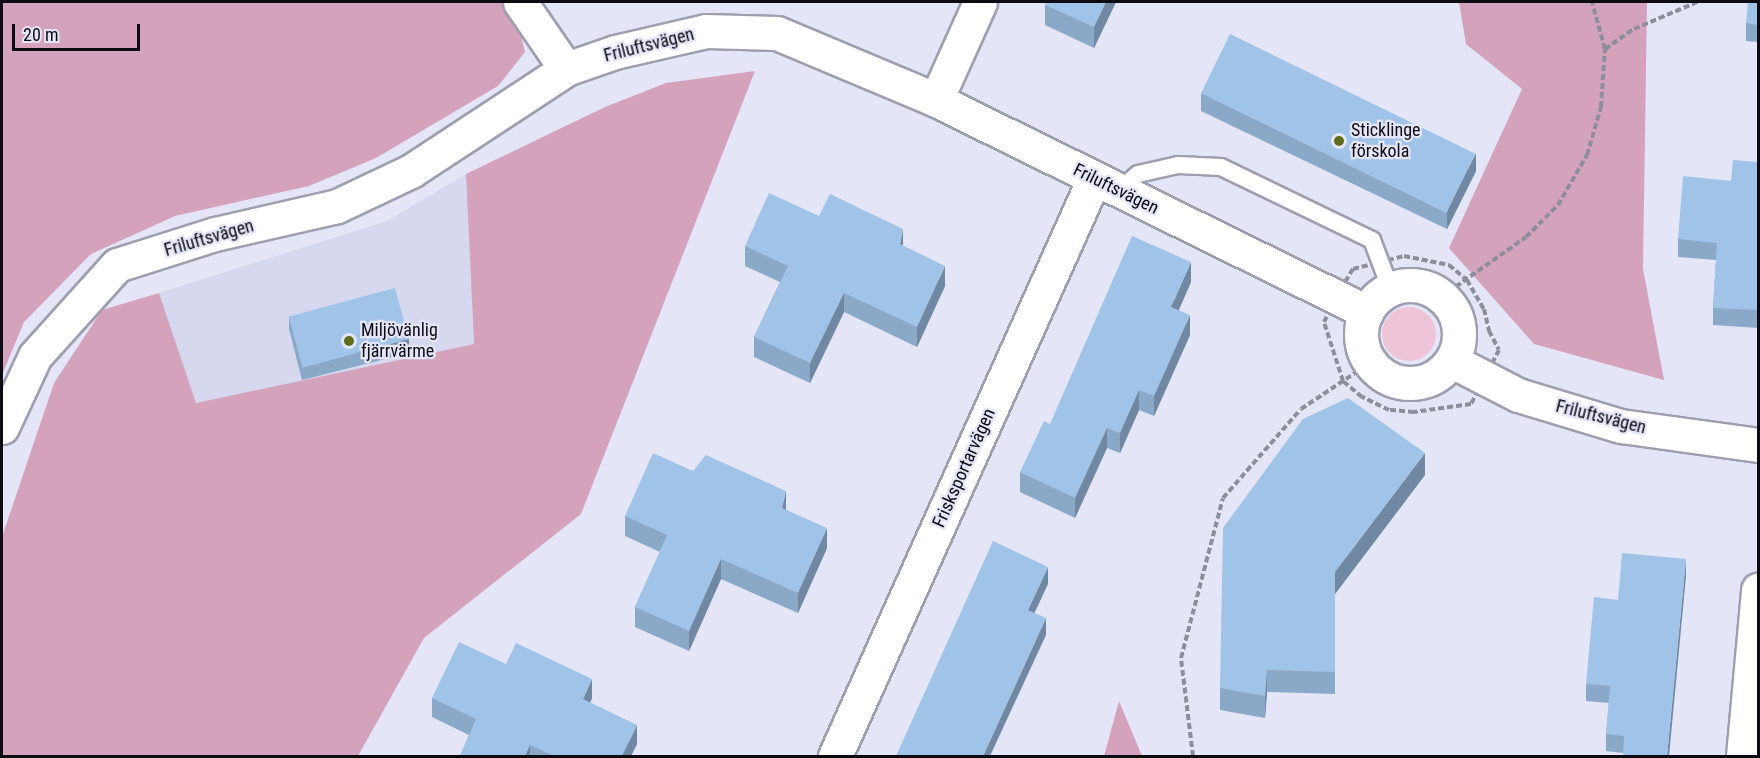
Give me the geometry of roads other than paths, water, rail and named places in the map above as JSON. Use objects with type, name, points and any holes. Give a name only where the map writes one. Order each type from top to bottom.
[{"type":"street","points":[[520,2],[566,69]]},
{"type":"street","points":[[936,100],[980,2]]},
{"type":"street","name":"Friluftsvägen","points":[[2,427],[34,356],[117,265],[215,234],[337,206],[411,171],[566,69],[615,52],[706,31],[777,33],[936,100],[1366,312]]},
{"type":"street","name":"Frisksportarvägen","points":[[835,756],[1106,185]]},
{"type":"street","points":[[1386,275],[1417,286],[1454,288],[1457,348],[1452,361],[1427,381],[1412,383],[1382,374],[1370,363],[1361,338],[1366,312],[1377,298],[1386,275]]},
{"type":"street","name":"Friluftsvägen","points":[[1452,361],[1518,395],[1621,426],[1758,445]]},
{"type":"street","points":[[1743,756],[1758,590]]},
{"type":"lane","points":[[1106,185],[1138,174],[1178,165],[1221,166],[1372,240],[1386,275]]},
{"type":"place","name":"Sticklinge förskola","points":[[1339,141]]},
{"type":"place","name":"Miljövänlig fjärrvärme","points":[[349,341]]}]
